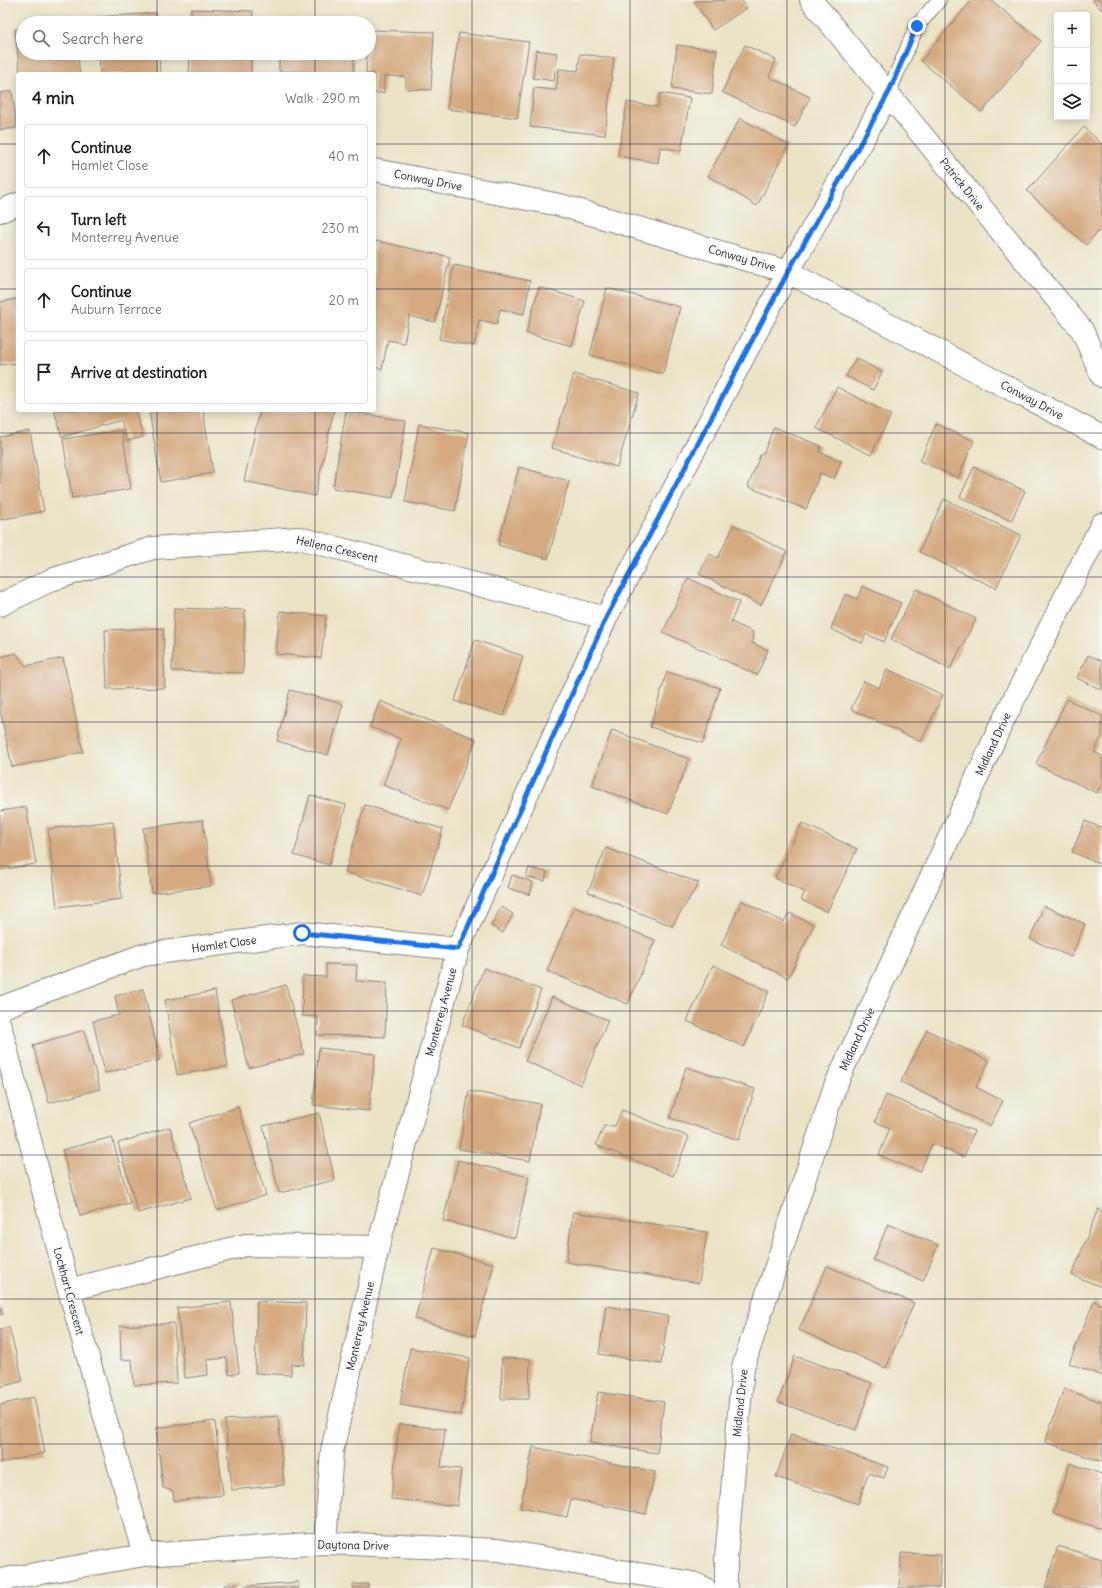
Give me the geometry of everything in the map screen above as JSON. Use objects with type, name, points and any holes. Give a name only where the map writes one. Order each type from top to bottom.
[{"type":"street","name":"Patrick Drive","points":[[811,0],[1082,330],[1102,376]]},
{"type":"street","name":"Monterrey Avenue","points":[[325,1543],[332,1451],[378,1247],[458,949],[606,618],[788,272],[888,94]]},
{"type":"street","name":"Conway Drive","points":[[376,170],[560,205],[788,272],[1102,437]]},
{"type":"street","points":[[0,211],[16,205]]},
{"type":"street","name":"Midland Drive","points":[[726,1588],[726,1558],[743,1367],[835,1086],[997,734],[1102,524]]},
{"type":"street","name":"Hellena Crescent","points":[[0,605],[51,580],[153,548],[299,538],[606,618]]},
{"type":"street","name":"Hamlet Close","points":[[0,1008],[143,955],[302,933],[458,949]]},
{"type":"street","name":"Lockhart Crescent","points":[[0,1025],[69,1290],[144,1555]]},
{"type":"street","points":[[69,1290],[246,1245],[378,1247]]},
{"type":"street","name":"Daytona Drive","points":[[0,1580],[144,1555],[325,1543],[498,1550],[692,1583],[704,1588]]},
{"type":"lane","points":[[888,94],[917,26],[939,0]]},
{"type":"building","points":[[741,0],[747,8],[713,30],[694,1]]},
{"type":"building","points":[[972,0],[991,0],[1041,41],[982,112],[921,61]]},
{"type":"building","points":[[1092,0],[1102,0],[1102,10]]},
{"type":"building","points":[[191,9],[253,11],[253,16],[191,16]]},
{"type":"building","points":[[156,13],[156,16],[112,16]]},
{"type":"building","points":[[376,30],[434,32],[431,90],[406,89],[406,77],[384,76],[384,93],[376,93],[376,72],[366,72],[367,60],[376,60]]},
{"type":"building","points":[[459,33],[529,42],[517,118],[447,109]]},
{"type":"building","points":[[677,45],[717,50],[712,94],[672,89]]},
{"type":"building","points":[[745,45],[776,60],[769,77],[810,97],[795,127],[722,92]]},
{"type":"building","points":[[536,50],[557,53],[554,81],[533,78]]},
{"type":"building","points":[[580,54],[614,58],[605,135],[530,127],[534,88],[556,90],[559,69],[578,71]]},
{"type":"building","points":[[18,60],[78,60],[80,72],[20,72]]},
{"type":"building","points":[[99,60],[159,60],[160,72],[100,72]]},
{"type":"building","points":[[190,60],[251,60],[251,72],[189,72]]},
{"type":"building","points":[[279,60],[354,60],[354,72],[279,71]]},
{"type":"building","points":[[12,91],[16,128],[0,130],[0,93]]},
{"type":"building","points":[[660,93],[690,98],[681,151],[660,147],[658,163],[618,156],[627,102],[658,107]]},
{"type":"building","points":[[740,118],[788,145],[757,206],[708,176]]},
{"type":"building","points":[[1084,127],[1102,144],[1102,227],[1086,245],[1027,191]]},
{"type":"building","points":[[376,241],[450,257],[435,322],[409,316],[404,343],[388,340],[382,369],[376,368]]},
{"type":"building","points":[[454,265],[530,281],[524,314],[500,309],[497,324],[479,320],[474,346],[439,339]]},
{"type":"building","points":[[539,287],[585,301],[572,346],[526,333]]},
{"type":"building","points":[[607,288],[680,307],[663,374],[590,355]]},
{"type":"building","points":[[16,299],[16,363],[0,365],[0,302]]},
{"type":"building","points":[[856,358],[882,372],[873,390],[846,376]]},
{"type":"building","points":[[574,374],[639,393],[617,467],[552,448]]},
{"type":"building","points":[[837,387],[891,415],[871,455],[816,428]]},
{"type":"building","points":[[55,412],[136,412],[143,437],[127,441],[121,420],[62,437]]},
{"type":"building","points":[[149,412],[203,412],[213,473],[161,482]]},
{"type":"building","points":[[260,412],[334,412],[315,496],[244,481]]},
{"type":"building","points":[[346,412],[406,421],[393,498],[333,488]]},
{"type":"building","points":[[419,424],[469,433],[455,511],[405,502]]},
{"type":"building","points":[[936,424],[974,441],[958,478],[920,461]]},
{"type":"building","points":[[774,427],[821,446],[819,452],[841,461],[834,479],[820,473],[806,509],[748,487],[760,455],[764,452]]},
{"type":"building","points":[[122,430],[131,489],[72,498],[63,439]]},
{"type":"building","points":[[30,431],[44,511],[0,520],[0,437]]},
{"type":"building","points":[[519,467],[569,481],[548,559],[498,545]]},
{"type":"building","points":[[974,467],[1025,491],[1011,521],[960,497]]},
{"type":"building","points":[[944,499],[1021,535],[996,588],[919,552]]},
{"type":"building","points":[[734,525],[787,552],[761,605],[699,574],[709,554],[718,558]]},
{"type":"building","points":[[688,578],[739,602],[731,622],[753,632],[752,643],[768,650],[757,675],[663,632]]},
{"type":"building","points":[[862,586],[901,603],[884,642],[866,634],[862,643],[831,629],[845,594],[857,599]]},
{"type":"building","points":[[916,589],[976,619],[950,669],[891,639]]},
{"type":"building","points":[[174,608],[245,610],[243,673],[172,671]]},
{"type":"building","points":[[280,611],[326,616],[321,658],[276,654]]},
{"type":"building","points":[[163,628],[165,688],[107,689],[105,630]]},
{"type":"building","points":[[475,640],[523,656],[504,716],[455,701]]},
{"type":"building","points":[[16,653],[26,666],[63,658],[83,752],[12,767],[0,709],[0,657]]},
{"type":"building","points":[[1088,655],[1102,661],[1102,690],[1077,678]]},
{"type":"building","points":[[887,669],[943,695],[921,742],[851,709],[864,681],[879,688]]},
{"type":"building","points":[[667,672],[720,688],[703,743],[650,727]]},
{"type":"building","points":[[290,690],[343,704],[328,755],[277,741]]},
{"type":"building","points":[[1067,699],[1102,716],[1102,736],[1094,752],[1102,756],[1102,783],[1097,793],[1036,764]]},
{"type":"building","points":[[380,701],[476,739],[448,810],[383,785],[401,739],[370,727]]},
{"type":"building","points":[[612,730],[689,759],[668,814],[592,786]]},
{"type":"building","points":[[310,795],[346,805],[329,865],[294,855]]},
{"type":"building","points":[[365,805],[443,829],[422,896],[345,872]]},
{"type":"building","points":[[26,807],[36,864],[0,870],[0,811]]},
{"type":"building","points":[[203,820],[211,886],[152,893],[143,828]]},
{"type":"building","points":[[113,821],[122,899],[57,907],[48,829]]},
{"type":"building","points":[[1085,821],[1102,828],[1102,865],[1072,852]]},
{"type":"building","points":[[802,823],[857,849],[827,912],[801,900],[805,892],[775,878]]},
{"type":"building","points":[[606,848],[699,883],[672,926],[588,892]]},
{"type":"building","points":[[529,868],[547,872],[545,881],[526,877]]},
{"type":"building","points":[[512,875],[533,882],[530,895],[508,888]]},
{"type":"building","points":[[742,901],[784,922],[789,913],[814,925],[788,978],[721,945]]},
{"type":"building","points":[[1044,906],[1085,924],[1071,957],[1030,939]]},
{"type":"building","points":[[501,907],[513,914],[503,933],[491,926]]},
{"type":"building","points":[[574,907],[655,940],[628,1004],[547,971]]},
{"type":"building","points":[[326,964],[357,965],[356,981],[387,983],[385,1037],[317,1035],[318,1017],[302,1016],[303,976],[326,977]]},
{"type":"building","points":[[713,965],[769,991],[744,1047],[687,1021]]},
{"type":"building","points":[[484,968],[541,990],[519,1048],[462,1025]]},
{"type":"building","points":[[286,985],[304,1054],[249,1068],[231,1000]]},
{"type":"building","points":[[143,989],[160,1060],[105,1073],[93,1021],[119,1015],[115,996]]},
{"type":"building","points":[[215,991],[228,1066],[177,1075],[165,1000]]},
{"type":"building","points":[[552,997],[608,1020],[581,1085],[525,1061]]},
{"type":"building","points":[[84,1030],[100,1089],[49,1103],[33,1045]]},
{"type":"building","points":[[927,1030],[989,1061],[976,1087],[1003,1101],[990,1126],[901,1082]]},
{"type":"building","points":[[319,1048],[375,1054],[369,1111],[313,1105]]},
{"type":"building","points":[[686,1067],[755,1089],[739,1140],[670,1118]]},
{"type":"building","points":[[469,1091],[540,1104],[530,1161],[459,1149]]},
{"type":"building","points":[[886,1095],[974,1131],[964,1157],[932,1144],[920,1172],[879,1155],[890,1128],[875,1122]]},
{"type":"building","points":[[238,1107],[266,1195],[217,1210],[189,1123]]},
{"type":"building","points":[[622,1110],[689,1137],[673,1176],[596,1145],[604,1126],[615,1126]]},
{"type":"building","points":[[319,1113],[335,1180],[279,1193],[263,1126]]},
{"type":"building","points":[[170,1127],[191,1198],[138,1213],[118,1143]]},
{"type":"building","points":[[112,1137],[130,1203],[80,1216],[62,1150]]},
{"type":"building","points":[[458,1160],[529,1177],[515,1238],[443,1221]]},
{"type":"building","points":[[1098,1209],[1102,1211],[1102,1287],[1072,1275]]},
{"type":"building","points":[[573,1212],[707,1232],[699,1283],[566,1262]]},
{"type":"building","points":[[888,1224],[938,1245],[923,1281],[873,1260]]},
{"type":"building","points":[[434,1248],[494,1264],[475,1336],[415,1319]]},
{"type":"building","points":[[827,1266],[914,1303],[886,1368],[799,1330]]},
{"type":"building","points":[[257,1301],[306,1303],[304,1365],[291,1364],[291,1375],[255,1373]]},
{"type":"building","points":[[1094,1301],[1102,1305],[1102,1376],[1069,1363]]},
{"type":"building","points":[[231,1302],[239,1373],[229,1375],[227,1358],[207,1360],[208,1375],[185,1378],[177,1308]]},
{"type":"building","points":[[0,1305],[3,1314],[0,1315]]},
{"type":"building","points":[[606,1306],[668,1316],[661,1364],[599,1354]]},
{"type":"building","points":[[174,1323],[177,1383],[134,1385],[132,1359],[121,1360],[120,1326]]},
{"type":"building","points":[[9,1327],[23,1381],[0,1387],[0,1330]]},
{"type":"building","points":[[410,1348],[470,1358],[461,1415],[400,1405]]},
{"type":"building","points":[[795,1356],[872,1383],[856,1430],[778,1402]]},
{"type":"building","points":[[502,1358],[530,1359],[529,1399],[501,1399]]},
{"type":"building","points":[[1064,1389],[1102,1402],[1102,1462],[1045,1442]]},
{"type":"building","points":[[598,1392],[664,1402],[657,1453],[590,1443]]},
{"type":"building","points":[[34,1397],[45,1453],[0,1463],[0,1405]]},
{"type":"building","points":[[278,1416],[284,1485],[232,1490],[225,1420]]},
{"type":"building","points":[[215,1421],[223,1495],[174,1501],[173,1491],[163,1488],[156,1428]]},
{"type":"building","points":[[399,1424],[445,1429],[441,1467],[461,1469],[457,1506],[391,1499]]},
{"type":"building","points":[[791,1434],[888,1467],[884,1478],[868,1473],[858,1504],[776,1477]]},
{"type":"building","points":[[533,1447],[655,1472],[646,1514],[571,1499],[567,1517],[520,1508]]},
{"type":"building","points":[[1070,1463],[1102,1474],[1102,1529],[1053,1513]]},
{"type":"building","points":[[1058,1546],[1102,1559],[1102,1588],[1045,1588]]},
{"type":"building","points":[[901,1553],[941,1555],[939,1588],[899,1588]]},
{"type":"building","points":[[298,1582],[298,1588],[244,1588],[244,1586]]},
{"type":"building","points":[[237,1584],[237,1588],[224,1588],[224,1585]]},
{"type":"building","points":[[353,1584],[368,1584],[368,1588],[353,1588]]},
{"type":"route","points":[[302,933],[458,949],[606,618],[788,272],[888,94],[917,26]]}]
